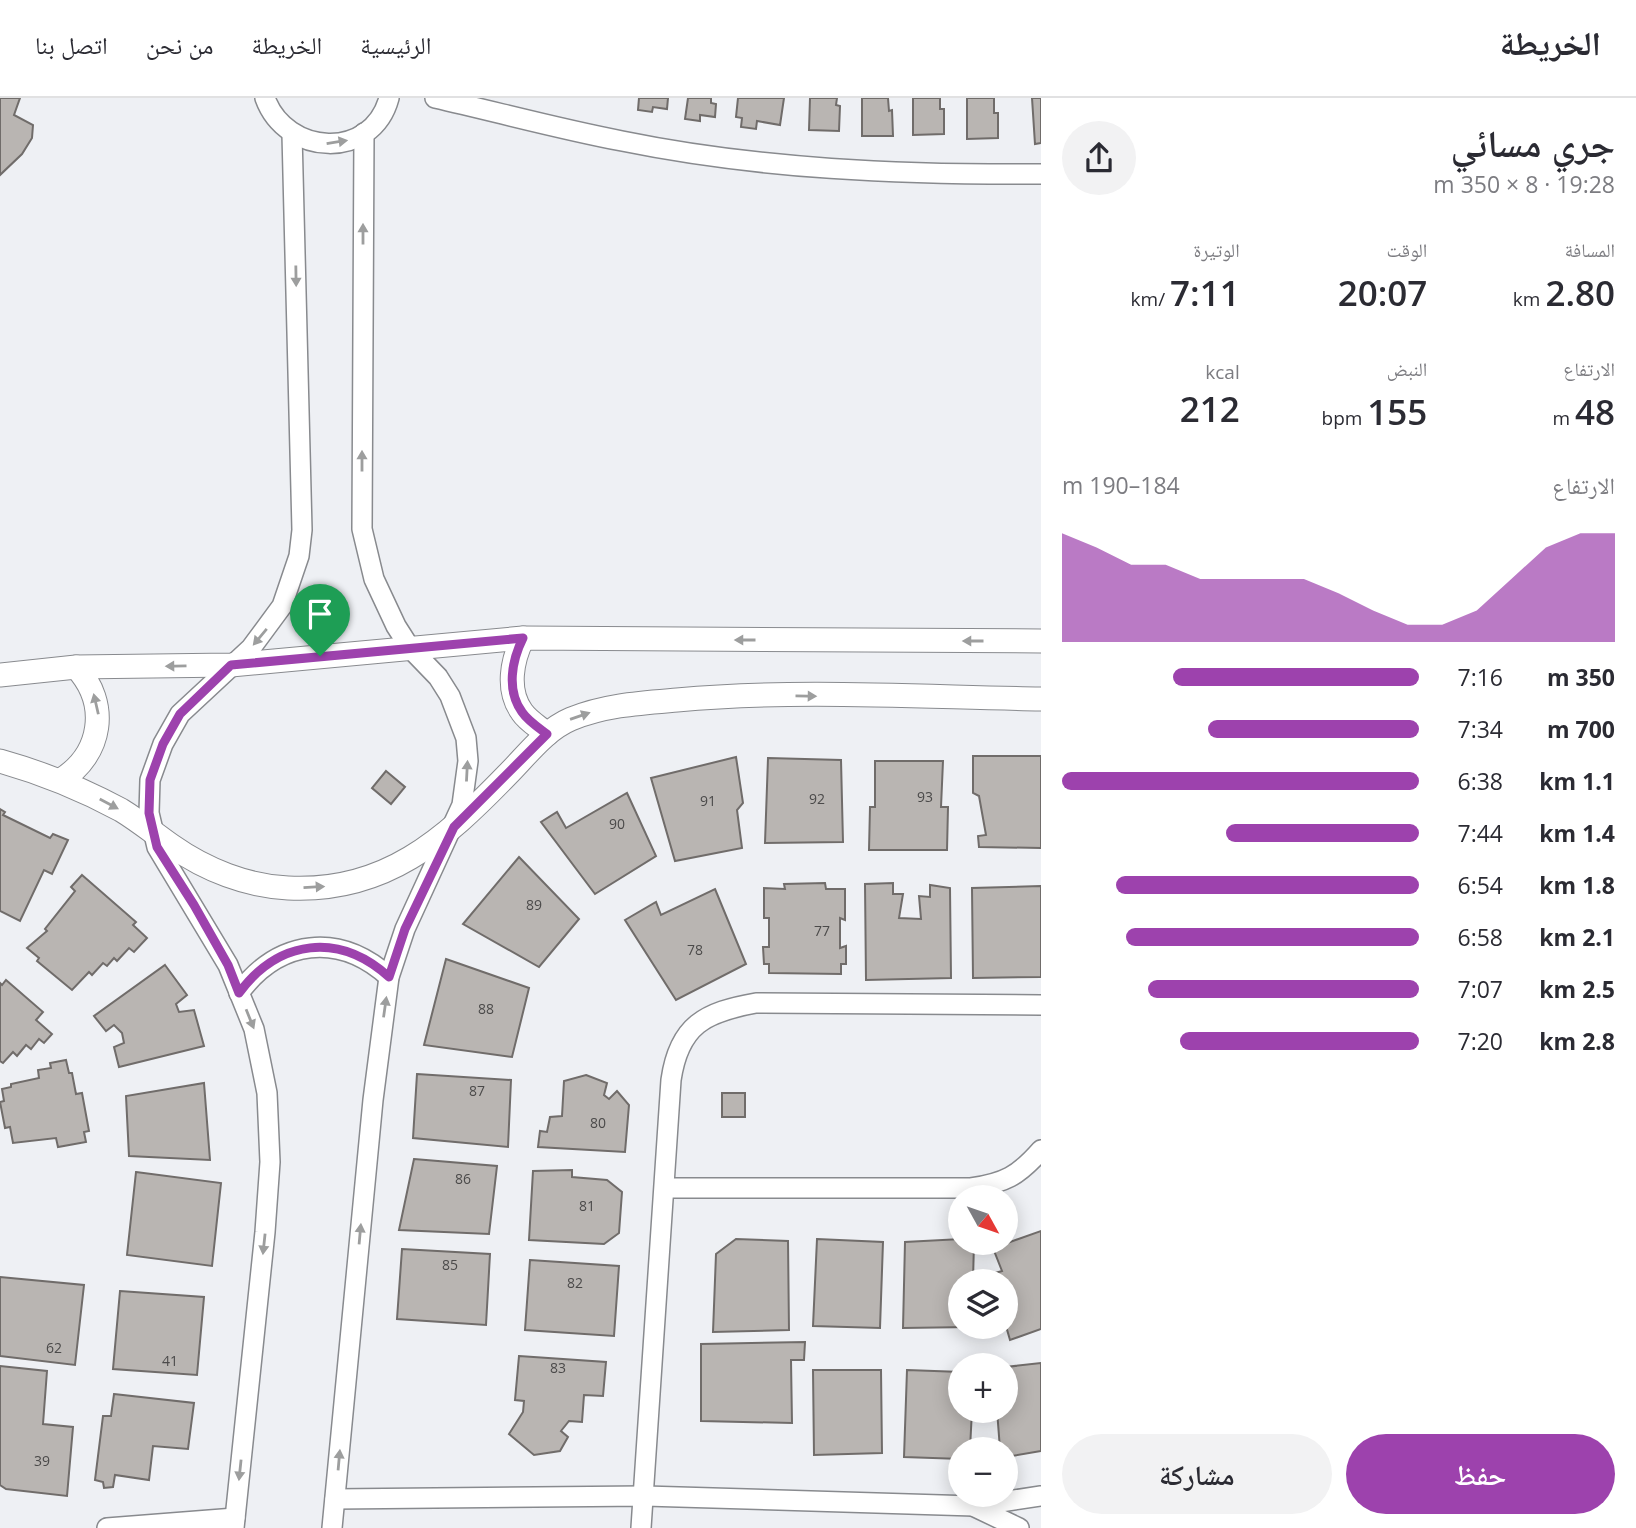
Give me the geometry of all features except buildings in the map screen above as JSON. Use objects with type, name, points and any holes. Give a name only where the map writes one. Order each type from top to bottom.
[{"type":"street","points":[[265,98],[271,113],[292,134],[320,144],[335,144],[364,133],[377,121],[389,98]]},
{"type":"street","points":[[435,98],[622,141],[705,155],[905,172],[1041,174]]},
{"type":"street","points":[[332,1528],[373,1100],[389,977],[405,929],[454,827],[467,783],[466,738],[450,695],[438,677],[410,648],[379,592],[362,530],[364,133]]},
{"type":"street","points":[[107,1528],[235,1523],[270,1162],[267,1093],[254,1029],[228,965],[157,847],[149,813],[150,780],[163,744],[180,714],[251,648],[282,606],[299,556],[302,530],[292,134]]},
{"type":"street","points":[[523,638],[513,668],[516,698],[522,712],[547,734]]},
{"type":"street","points":[[0,675],[76,667],[231,665],[523,638],[1041,641]]},
{"type":"street","points":[[61,780],[72,773],[89,753],[97,728],[96,701],[85,677],[76,667]]},
{"type":"street","points":[[0,761],[61,780],[122,811],[193,859],[237,879],[261,885],[313,888],[339,886],[389,870],[435,844],[547,734],[569,720],[607,707],[736,695],[1041,699]]},
{"type":"street","points":[[239,993],[262,967],[293,951],[310,947],[328,947],[361,956],[389,977]]},
{"type":"street","points":[[642,1528],[674,1056],[686,1034],[704,1017],[727,1008],[757,1003],[1041,1005]]},
{"type":"street","points":[[665,1188],[971,1188],[998,1184],[1023,1171],[1041,1150]]},
{"type":"street","points":[[335,1499],[645,1496],[948,1505]]},
{"type":"street","points":[[1018,1499],[1041,1496]]},
{"type":"street","points":[[976,1507],[1019,1528]]},
{"type":"route","points":[[523,638],[516,653],[512,683],[522,712],[547,734],[454,827],[405,929],[389,977],[361,956],[328,947],[310,947],[277,957],[262,967],[239,993],[228,965],[157,847],[149,813],[150,780],[163,744],[180,714],[231,665],[320,656],[523,638]]}]
